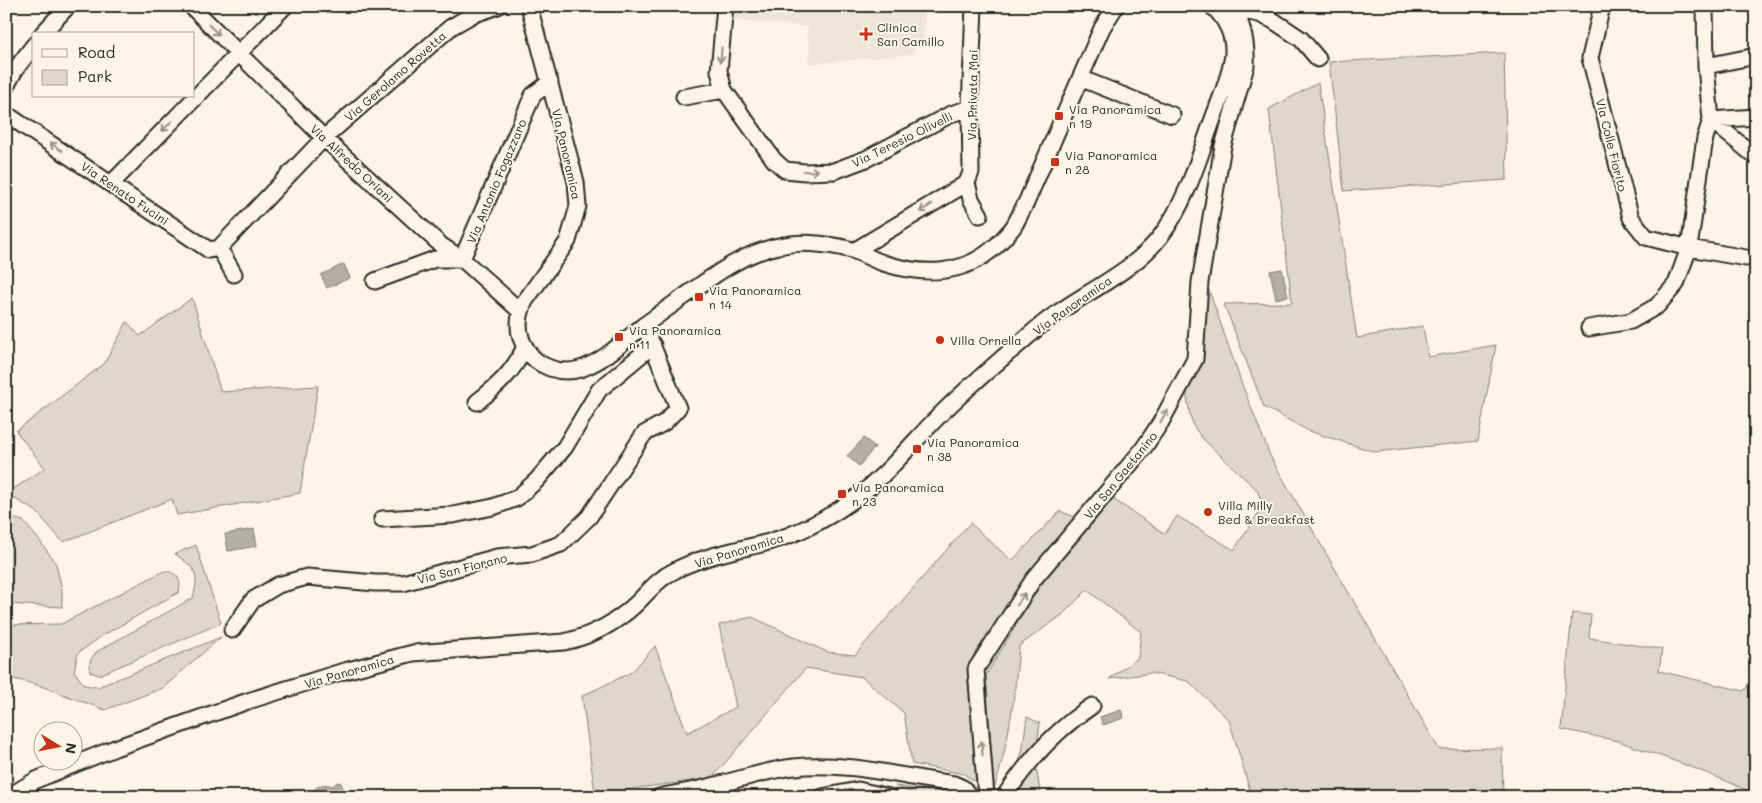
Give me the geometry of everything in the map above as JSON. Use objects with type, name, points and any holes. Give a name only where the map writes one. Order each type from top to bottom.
[{"type":"street","points":[[44,32],[68,6]]},
{"type":"street","name":"Via Alfredo Oriani","points":[[190,6],[324,138],[442,246],[462,259],[520,312]]},
{"type":"street","points":[[195,97],[285,6]]},
{"type":"street","name":"Via Gerolamo Rovetta","points":[[219,248],[324,138],[451,27],[472,15],[498,6]]},
{"type":"street","name":"Via Panoramica","points":[[529,6],[576,182],[578,206],[568,240],[525,300],[518,323],[519,336],[538,363],[548,368],[578,370],[593,364],[644,325],[724,269],[766,250],[785,244],[831,246],[854,251],[881,263],[925,271],[949,271],[969,264],[985,255],[1013,227],[1026,203],[1102,28],[1115,6]]},
{"type":"street","name":"Via Teresio Olivelli","points":[[726,6],[719,71],[724,90],[774,160],[785,170],[805,172],[834,170],[866,159],[951,114],[970,108]]},
{"type":"street","name":"Via Privata Mai","points":[[974,6],[970,108],[971,172],[967,183],[971,199],[980,216]]},
{"type":"street","name":"Via Colle Fiorito","points":[[1602,6],[1590,58],[1631,218],[1646,237],[1688,248],[1746,258]]},
{"type":"street","points":[[1589,328],[1631,321],[1657,306],[1676,284],[1688,248],[1705,138],[1711,120],[1706,66],[1705,6]]},
{"type":"street","points":[[1228,9],[1259,14],[1274,21],[1301,39],[1318,59]]},
{"type":"street","name":"Via Panoramica","points":[[8,797],[36,780],[116,748],[248,701],[340,672],[413,653],[564,642],[586,637],[617,620],[658,582],[674,570],[720,554],[772,541],[828,517],[868,488],[956,398],[1045,322],[1142,257],[1160,238],[1177,212],[1188,189],[1227,78],[1233,54],[1227,24],[1228,9]]},
{"type":"street","name":"Via San Gaetanino","points":[[986,797],[976,669],[1033,580],[1143,449],[1161,422],[1195,359],[1200,282],[1223,146],[1246,66],[1245,45],[1228,9]]},
{"type":"street","points":[[6,86],[11,68],[32,47]]},
{"type":"street","points":[[1706,66],[1756,56]]},
{"type":"street","points":[[1080,78],[1172,115]]},
{"type":"street","name":"Via Antonio Fogazzaro","points":[[375,282],[435,260],[462,259],[533,95],[550,82]]},
{"type":"street","points":[[684,96],[724,90]]},
{"type":"street","points":[[111,184],[194,98]]},
{"type":"street","name":"Via Renato Fucini","points":[[6,114],[209,250],[219,248]]},
{"type":"street","points":[[1711,120],[1756,117]]},
{"type":"street","points":[[1711,120],[1756,157]]},
{"type":"street","points":[[854,251],[967,183]]},
{"type":"street","points":[[219,248],[234,274]]},
{"type":"street","name":"Via San Fiorano","points":[[232,630],[253,600],[278,585],[307,576],[403,584],[497,557],[532,554],[561,544],[589,517],[644,434],[665,422],[678,408],[644,325]]},
{"type":"street","points":[[382,519],[453,515],[493,507],[517,498],[537,480],[565,447],[599,390],[653,345]]},
{"type":"street","points":[[477,402],[504,380],[517,365],[525,347]]},
{"type":"street","points":[[1004,797],[1029,761],[1058,731],[1092,706]]},
{"type":"street","points":[[659,797],[710,787],[766,772],[793,767],[820,766],[844,767],[954,784],[963,788],[970,797]]},
{"type":"street","points":[[822,797],[858,790],[889,797]]},
{"type":"shaded area","name":"Clinica San Camillo","points":[[736,6],[926,6],[923,41],[915,40],[913,54],[808,64],[810,42],[807,41],[808,27],[734,20]]},
{"type":"shaded area","points":[[344,264],[350,278],[327,288],[321,275]]},
{"type":"shaded area","points":[[1282,269],[1288,296],[1276,299],[1270,271]]},
{"type":"shaded area","points":[[864,438],[875,447],[859,466],[847,456]]},
{"type":"shaded area","points":[[254,529],[257,546],[228,551],[225,534]]},
{"type":"shaded area","points":[[1121,710],[1124,718],[1103,725],[1100,717]]},
{"type":"shaded area","points":[[337,782],[341,783],[343,788],[339,795],[316,797],[315,789],[317,787],[324,784],[333,786]]},
{"type":"green space","points":[[1504,53],[1507,180],[1344,191],[1329,62]]},
{"type":"green space","points":[[1318,83],[1357,338],[1423,326],[1428,357],[1496,345],[1478,441],[1375,452],[1309,431],[1264,407],[1224,304],[1292,303],[1269,109]]},
{"type":"green space","points":[[1205,279],[1241,382],[1271,458],[1439,749],[1502,748],[1503,797],[1252,797],[1229,720],[1188,681],[1151,673],[1109,679],[1138,658],[1141,632],[1087,590],[1062,615],[1019,646],[1011,719],[994,789],[986,675],[1040,586],[1113,499],[1165,534],[1177,516],[1234,550],[1261,509],[1262,502],[1257,490],[1202,438],[1194,427],[1190,415],[1187,387],[1202,361]]},
{"type":"green space","points":[[192,298],[221,392],[318,386],[300,493],[177,515],[172,499],[63,542],[36,511],[6,494],[45,468],[16,431],[104,364],[127,322],[140,336]]},
{"type":"green space","points":[[1060,511],[1077,518],[969,667],[980,785],[964,774],[912,764],[904,713],[862,677],[806,668],[712,778],[595,794],[582,696],[632,672],[655,646],[687,733],[736,707],[719,625],[752,617],[827,652],[855,655],[970,523],[1012,561]]},
{"type":"green space","points":[[6,516],[23,521],[56,564],[62,589],[62,607],[6,604]]},
{"type":"green space","points":[[196,545],[221,623],[99,675],[90,672],[90,661],[96,652],[193,598],[196,576],[191,567],[175,554]]},
{"type":"green space","points":[[164,571],[178,577],[180,583],[179,592],[102,636],[78,653],[74,671],[84,685],[98,687],[221,637],[163,688],[105,710],[38,685],[6,677],[6,625],[61,624]]},
{"type":"green space","points":[[1572,613],[1591,615],[1589,638],[1662,649],[1659,671],[1744,691],[1756,674],[1756,795],[1686,765],[1618,741],[1561,729]]},
{"type":"green space","points":[[1027,717],[1040,723],[1035,760],[1041,797],[1007,797],[1022,753]]},
{"type":"green space","points":[[895,786],[944,793],[954,797],[921,797]]},
{"type":"place","name":"Clinica San Camillo","points":[[866,34]]},
{"type":"place","name":"Via Panoramica n 19","points":[[1059,116]]},
{"type":"place","name":"Via Panoramica n 28","points":[[1055,162]]},
{"type":"place","name":"Via Panoramica n 14","points":[[699,297]]},
{"type":"place","name":"Via Panoramica n 11","points":[[619,337]]},
{"type":"place","name":"Villa Ornella","points":[[940,340]]},
{"type":"place","name":"Via Panoramica n 38","points":[[917,449]]},
{"type":"place","name":"Via Panoramica n 23","points":[[842,494]]},
{"type":"place","name":"Villa Milly Bed & Breakfast","points":[[1208,512]]}]
